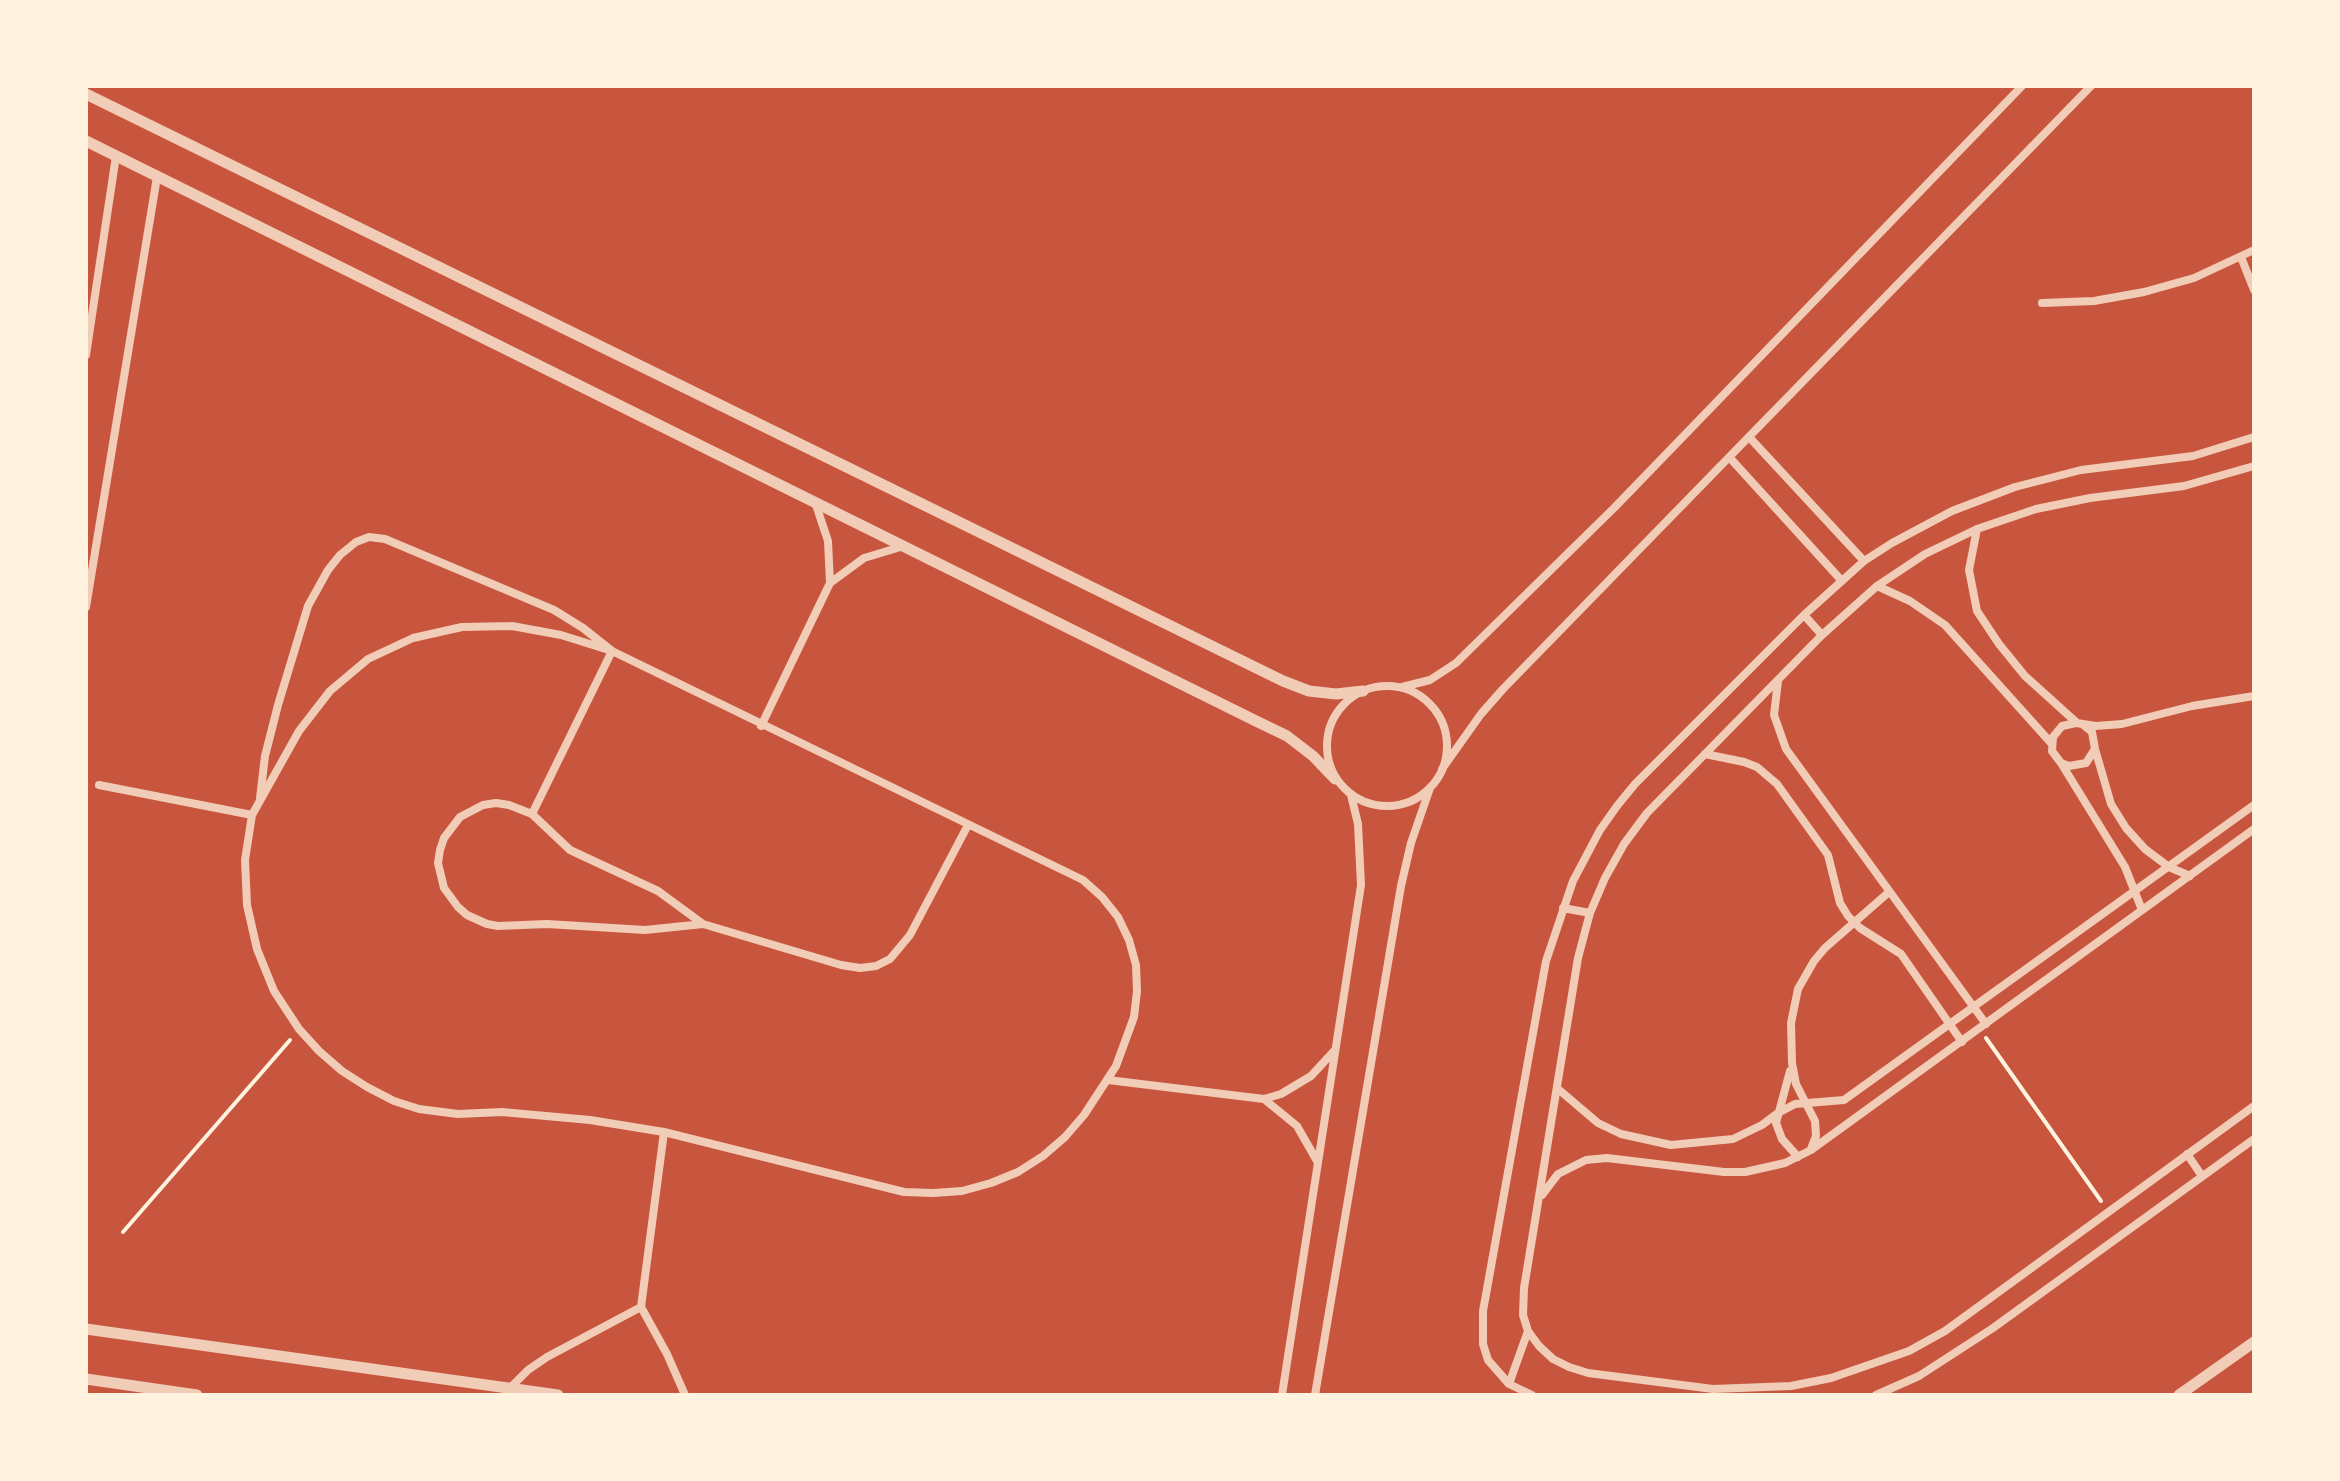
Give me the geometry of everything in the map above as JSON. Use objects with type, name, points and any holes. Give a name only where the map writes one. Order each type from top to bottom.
[{"type":"street","points":[[86,94],[1283,681],[1309,691],[1336,694],[1384,686],[1402,687],[1430,680],[1456,663],[1637,484],[2022,86]]},
{"type":"street","points":[[1315,1395],[1401,886],[1430,788],[1481,714],[1503,689],[2091,86]]},
{"type":"street","points":[[86,141],[1287,736],[1313,756],[1351,795],[1371,805],[1392,806],[1413,800],[1430,788]]},
{"type":"street","points":[[86,355],[116,156]]},
{"type":"street","points":[[86,607],[157,177]]},
{"type":"street","points":[[2042,303],[2094,301],[2144,292],[2194,278],[2254,250]]},
{"type":"street","points":[[2241,257],[2254,290]]},
{"type":"street","points":[[1532,1395],[1509,1384],[1488,1360],[1481,1328],[1546,961],[1563,908],[1586,855],[1617,806],[1635,784],[1804,615],[1864,561],[1921,526],[2015,487],[2081,470],[2193,456],[2254,437]]},
{"type":"street","points":[[1750,438],[1864,561]]},
{"type":"street","points":[[1730,458],[1842,581]]},
{"type":"street","points":[[2254,468],[2184,486],[2090,498],[2036,509],[1977,529],[1925,554],[1877,586],[1822,635],[1647,813],[1624,844],[1605,878],[1590,913],[1578,958],[1524,1288],[1523,1315],[1528,1331],[1539,1346],[1553,1359],[1569,1367],[1713,1392],[1791,1386],[1831,1378],[1909,1351],[1945,1331],[2254,1106]]},
{"type":"street","points":[[815,502],[828,541],[830,583]]},
{"type":"street","points":[[1977,529],[1969,570],[1977,611],[2025,676],[2092,732],[2111,804],[2126,828],[2145,849],[2169,867],[2190,876]]},
{"type":"street","points":[[259,803],[265,756],[308,606],[328,570],[356,542],[369,537],[385,539],[467,572],[554,610],[612,651]]},
{"type":"street","points":[[761,726],[830,583],[864,558],[905,546]]},
{"type":"street","points":[[1877,586],[1910,601],[1945,625],[2052,744],[2056,758],[2125,867],[2142,910]]},
{"type":"street","points":[[1804,615],[1822,635]]},
{"type":"street","points":[[512,626],[561,635],[612,651],[761,726],[1083,880],[1118,917],[1136,965],[1137,991],[1126,1043],[1108,1080],[1084,1115],[1043,1156],[1018,1172],[962,1191],[904,1192],[664,1132],[590,1120],[502,1112],[458,1114],[419,1109],[394,1101],[342,1071],[299,1029],[274,991],[253,935],[247,905],[245,860],[252,815],[299,731],[330,691],[368,659],[413,638],[462,627],[512,626]]},
{"type":"street","points":[[532,814],[612,651]]},
{"type":"street","points":[[1779,680],[1773,703],[1780,738],[1974,1008],[1983,1026]]},
{"type":"street","points":[[1402,687],[1425,699],[1437,712],[1447,746],[1442,769]]},
{"type":"street","points":[[1335,779],[1327,761],[1326,738],[1333,719],[1345,703],[1363,691]]},
{"type":"street","points":[[2052,744],[2057,730],[2062,726],[2122,724],[2192,706],[2254,696]]},
{"type":"street","points":[[2061,763],[2069,766],[2086,763],[2095,749]]},
{"type":"street","points":[[1705,754],[1757,767],[1777,784],[1828,855],[1840,903],[1853,922],[1901,954],[1962,1042]]},
{"type":"street","points":[[99,785],[252,815]]},
{"type":"street","points":[[1282,1395],[1361,885],[1362,857],[1351,795]]},
{"type":"street","points":[[703,924],[645,930],[487,924],[467,915],[450,898],[440,876],[440,850],[451,827],[460,817],[483,805],[509,805],[532,814],[570,850],[658,891],[703,924],[860,968],[876,966],[890,959],[910,935],[968,825]]},
{"type":"street","points":[[1558,1089],[1598,1123],[1621,1134],[1671,1145],[1733,1139],[1778,1113],[1805,1102],[1837,1102],[1850,1096],[1974,1008],[2254,805]]},
{"type":"street","points":[[1540,1199],[1558,1174],[1576,1163],[1596,1158],[1724,1172],[1765,1169],[1798,1157],[1962,1042],[2254,829]]},
{"type":"street","points":[[1811,1150],[1816,1128],[1813,1114],[1796,1084],[1792,1063],[1791,1023],[1798,989],[1814,961],[1889,892]]},
{"type":"street","points":[[1563,908],[1590,913]]},
{"type":"street","points":[[1108,1080],[1264,1099],[1281,1094],[1311,1076],[1335,1049]]},
{"type":"street","points":[[1792,1063],[1778,1113],[1778,1132],[1798,1157]]},
{"type":"street","points":[[1264,1099],[1297,1126],[1318,1163]]},
{"type":"street","points":[[664,1132],[641,1307],[685,1395]]},
{"type":"street","points":[[1876,1395],[1919,1376],[1956,1353],[2254,1139]]},
{"type":"street","points":[[2187,1154],[2202,1176]]},
{"type":"street","points":[[511,1387],[547,1357],[641,1307]]},
{"type":"street","points":[[86,1329],[558,1395]]},
{"type":"street","points":[[1509,1384],[1528,1331]]},
{"type":"street","points":[[2179,1395],[2254,1342]]},
{"type":"street","points":[[86,1379],[197,1395]]},
{"type":"path","points":[[1983,1026],[2109,1212]]},
{"type":"path","points":[[123,1232],[299,1029]]}]
